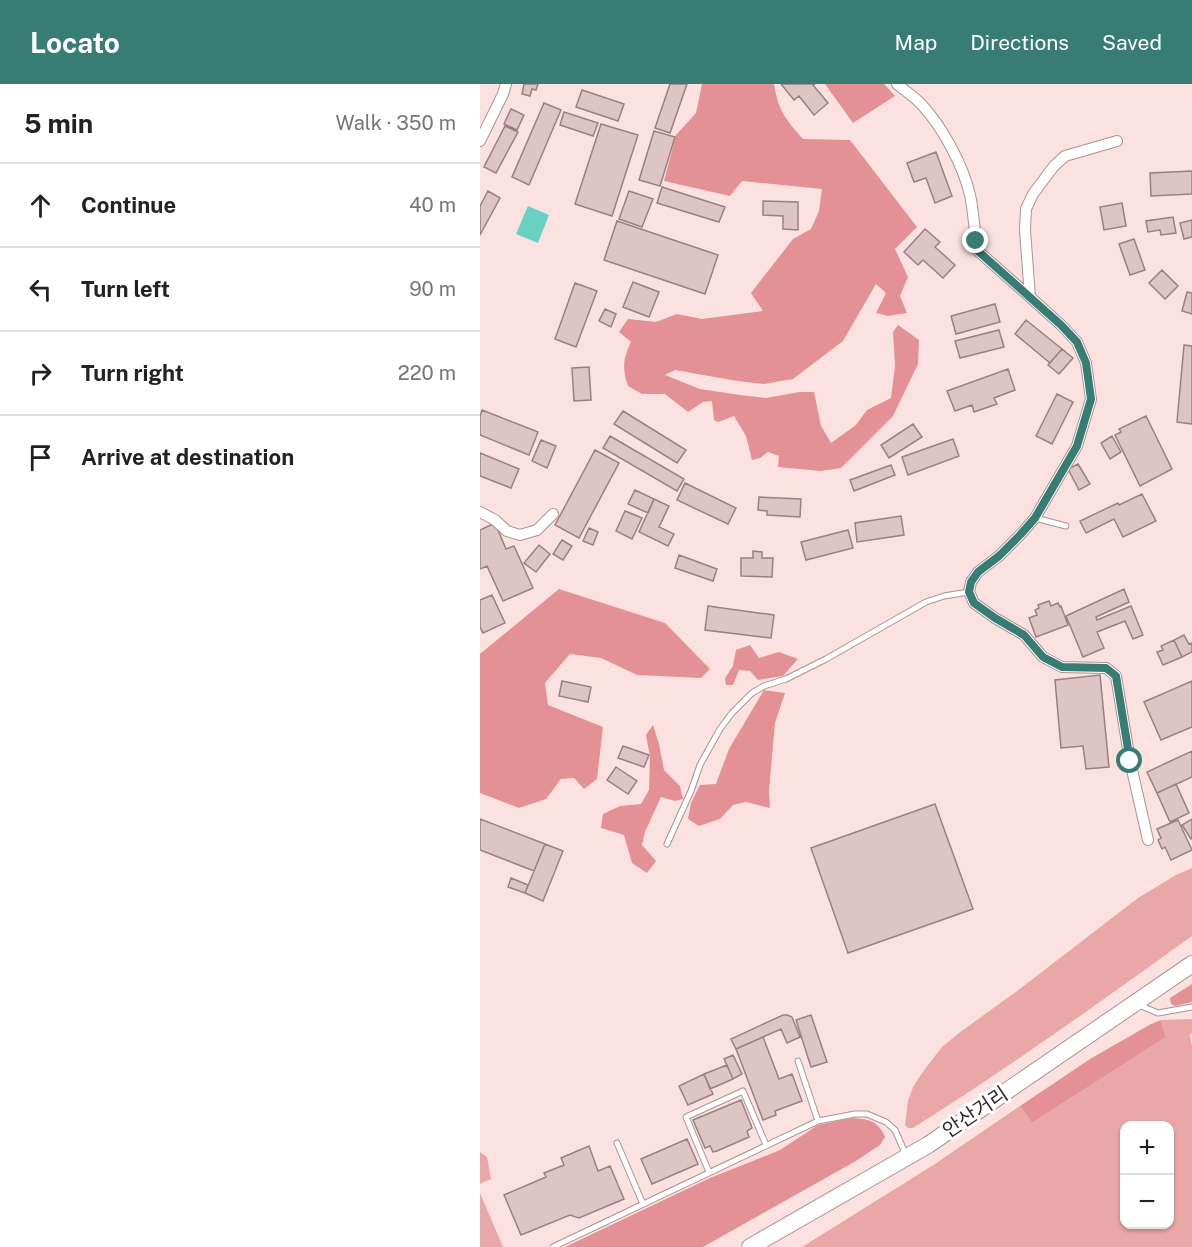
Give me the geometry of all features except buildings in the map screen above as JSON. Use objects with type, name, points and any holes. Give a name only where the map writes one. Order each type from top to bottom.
[{"type":"main road","name":"안산거리","points":[[750,1247],[927,1144],[1192,964]]},
{"type":"street","points":[[480,141],[506,84]]},
{"type":"street","points":[[897,84],[921,104],[954,153],[970,195],[978,251],[1061,325],[1077,342],[1086,363],[1091,399],[1077,446],[1035,518],[999,556],[978,572],[971,582],[969,592],[974,603],[1024,635],[1043,657],[1062,667],[1106,668],[1116,676],[1130,761],[1148,840]]},
{"type":"street","points":[[1029,297],[1025,231],[1026,209],[1033,194],[1054,166],[1065,156],[1117,141]]},
{"type":"street","points":[[480,512],[495,520],[507,531],[520,535],[537,530],[553,514]]},
{"type":"lane","points":[[1035,518],[1066,526]]},
{"type":"lane","points":[[667,844],[700,765],[720,729],[752,693],[826,659],[926,602],[969,592]]},
{"type":"lane","points":[[1135,1003],[1158,1013],[1192,1007]]},
{"type":"lane","points":[[798,1061],[818,1121]]},
{"type":"lane","points":[[710,1172],[686,1117],[743,1091],[766,1145]]},
{"type":"lane","points":[[553,1247],[818,1121],[867,1114],[886,1122],[895,1130],[907,1156]]},
{"type":"lane","points":[[617,1143],[643,1203]]},
{"type":"shaded area","points":[[702,84],[774,84],[784,114],[803,139],[850,140],[917,227],[895,249],[908,277],[900,296],[907,313],[888,316],[876,313],[886,293],[876,284],[843,341],[793,379],[764,384],[675,370],[665,375],[700,389],[766,398],[814,392],[821,426],[831,443],[856,425],[867,410],[891,398],[895,366],[893,332],[898,325],[919,340],[918,364],[893,416],[841,468],[821,471],[778,467],[779,456],[768,452],[752,460],[746,436],[734,416],[718,422],[714,420],[712,401],[703,402],[688,412],[665,394],[642,394],[628,386],[624,364],[631,342],[619,332],[628,319],[656,322],[677,314],[702,319],[763,311],[751,293],[793,239],[811,229],[819,211],[822,189],[742,181],[730,196],[664,181],[676,135],[696,113]]},
{"type":"shaded area","points":[[825,84],[884,84],[895,96],[853,123]]},
{"type":"shaded area","points":[[559,589],[665,623],[710,669],[701,678],[637,675],[601,658],[570,654],[545,683],[548,705],[603,727],[597,779],[584,789],[574,778],[561,779],[546,799],[519,808],[480,793],[480,654]]},
{"type":"shaded area","points":[[750,645],[759,658],[779,652],[798,659],[783,676],[758,680],[750,671],[739,670],[733,685],[726,685],[725,678],[733,666],[736,650]]},
{"type":"shaded area","points":[[764,690],[785,693],[775,723],[769,791],[770,808],[746,802],[733,805],[720,819],[699,826],[688,819],[691,803],[700,785],[716,784],[729,749]]},
{"type":"shaded area","points":[[653,725],[664,770],[680,786],[683,799],[675,801],[661,797],[645,832],[642,845],[656,861],[647,873],[632,863],[624,835],[601,828],[603,814],[620,806],[641,804],[649,790],[650,757],[646,735]]},
{"type":"shaded area","points":[[1192,868],[1192,936],[984,1082],[913,1128],[905,1125],[908,1101],[913,1087],[942,1047],[1138,898]]},
{"type":"shaded area","points":[[1192,984],[1192,1002],[1175,1006],[1171,1004],[1170,998]]},
{"type":"shaded area","points":[[1192,1019],[1192,1033],[1190,1034],[1192,1047],[1192,1247],[802,1247],[935,1164],[1020,1106],[1032,1123],[1166,1037],[1161,1020]]},
{"type":"shaded area","points":[[1161,1020],[1166,1037],[1032,1123],[1020,1106],[1090,1059]]},
{"type":"shaded area","points":[[852,1118],[868,1120],[876,1124],[885,1137],[880,1145],[856,1161],[703,1247],[565,1247],[710,1178],[780,1150],[818,1125]]},
{"type":"shaded area","points":[[480,1152],[487,1157],[491,1179],[480,1184]]},
{"type":"shaded area","points":[[480,1193],[503,1247],[480,1247]]},
{"type":"water","points":[[528,206],[549,215],[538,243],[516,234]]},
{"type":"route","points":[[976,241],[978,251],[1077,342],[1086,363],[1091,399],[1077,446],[1035,518],[999,556],[978,572],[971,582],[969,592],[974,603],[1024,635],[1043,657],[1062,667],[1106,668],[1116,676],[1130,761]]}]
